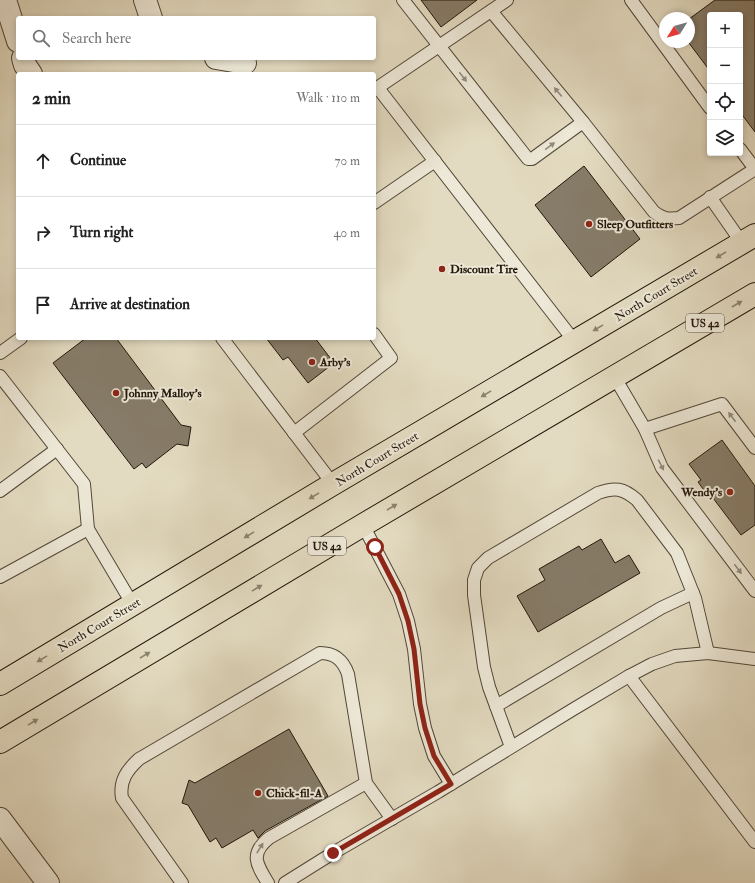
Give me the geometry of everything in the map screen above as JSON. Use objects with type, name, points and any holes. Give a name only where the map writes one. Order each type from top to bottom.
[{"type":"main road","name":"North Court Street","points":[[0,684],[333,484],[748,239]]},
{"type":"main road","name":"US 42","points":[[0,742],[614,376],[755,294]]},
{"type":"street","points":[[5,0],[16,35]]},
{"type":"street","points":[[145,0],[150,16]]},
{"type":"street","points":[[24,60],[31,72]]},
{"type":"street","points":[[228,60],[245,63]]},
{"type":"street","points":[[0,819],[48,883]]},
{"type":"lane","points":[[403,0],[528,159],[532,159],[583,122]]},
{"type":"lane","points":[[507,0],[376,89],[435,161],[575,342]]},
{"type":"lane","points":[[631,0],[707,104]]},
{"type":"lane","points":[[491,11],[583,122],[654,212],[660,216],[666,219],[679,218],[755,169],[743,153]]},
{"type":"lane","points":[[376,202],[435,161]]},
{"type":"lane","points":[[710,197],[748,239]]},
{"type":"lane","points":[[294,433],[391,358],[376,337]]},
{"type":"lane","points":[[0,353],[18,340]]},
{"type":"lane","points":[[224,340],[333,484]]},
{"type":"lane","points":[[0,376],[84,484],[88,529],[133,605]]},
{"type":"lane","points":[[614,376],[626,399],[645,429],[662,468],[755,591]]},
{"type":"lane","points":[[645,429],[722,404],[755,448]]},
{"type":"lane","points":[[0,491],[57,449]]},
{"type":"lane","points":[[511,747],[489,687],[484,667],[474,595],[474,580],[478,568],[488,558],[598,493],[608,489],[619,489],[630,493],[677,553],[693,593],[708,654]]},
{"type":"lane","points":[[363,525],[399,594],[408,621],[414,649],[420,704],[425,728],[434,756],[451,784]]},
{"type":"lane","points":[[0,577],[88,529]]},
{"type":"lane","points":[[496,706],[654,612],[693,593]]},
{"type":"lane","points":[[182,883],[122,798],[122,781],[126,773],[139,759],[320,653],[334,655],[345,666],[348,674],[366,783],[392,819]]},
{"type":"lane","points":[[285,883],[629,676],[652,664],[675,656],[708,654],[755,659]]},
{"type":"lane","points":[[629,676],[755,842]]},
{"type":"lane","points":[[268,883],[257,864],[256,854],[261,845],[269,838],[366,783]]},
{"type":"building","points":[[421,0],[477,0],[441,27]]},
{"type":"building","points":[[715,0],[755,0],[755,132],[743,116],[743,12],[707,12],[707,67],[693,48],[695,48],[695,15]]},
{"type":"building","name":"Sleep Outfitters","points":[[584,166],[640,239],[591,277],[535,205]]},
{"type":"building","name":"Johnny Malloy's","points":[[83,340],[117,340],[181,425],[191,427],[188,446],[177,444],[146,468],[142,463],[134,469],[53,363]]},
{"type":"building","name":"Arby's","points":[[268,340],[317,340],[334,363],[308,383],[288,357],[283,360]]},
{"type":"building","name":"Wendy's","points":[[722,440],[755,486],[755,525],[741,535],[713,498],[711,500],[698,482],[701,480],[689,464]]},
{"type":"building","points":[[601,539],[615,563],[629,555],[640,573],[538,632],[517,596],[545,580],[539,569],[579,546],[582,550]]},
{"type":"building","points":[[289,729],[328,796],[265,831],[258,838],[253,830],[222,848],[216,838],[210,842],[188,805],[182,803],[189,780],[195,783]]},
{"type":"place","name":"Sleep Outfitters","points":[[589,224]]},
{"type":"place","name":"Discount Tire","points":[[442,269]]},
{"type":"place","name":"Arby's","points":[[312,362]]},
{"type":"place","name":"Johnny Malloy's","points":[[116,393]]},
{"type":"place","name":"Wendy's","points":[[730,492]]},
{"type":"place","name":"Chick-fil-A","points":[[258,793]]},
{"type":"route","points":[[333,853],[451,784],[434,756],[425,728],[420,704],[414,649],[408,621],[399,594],[375,547]]}]
